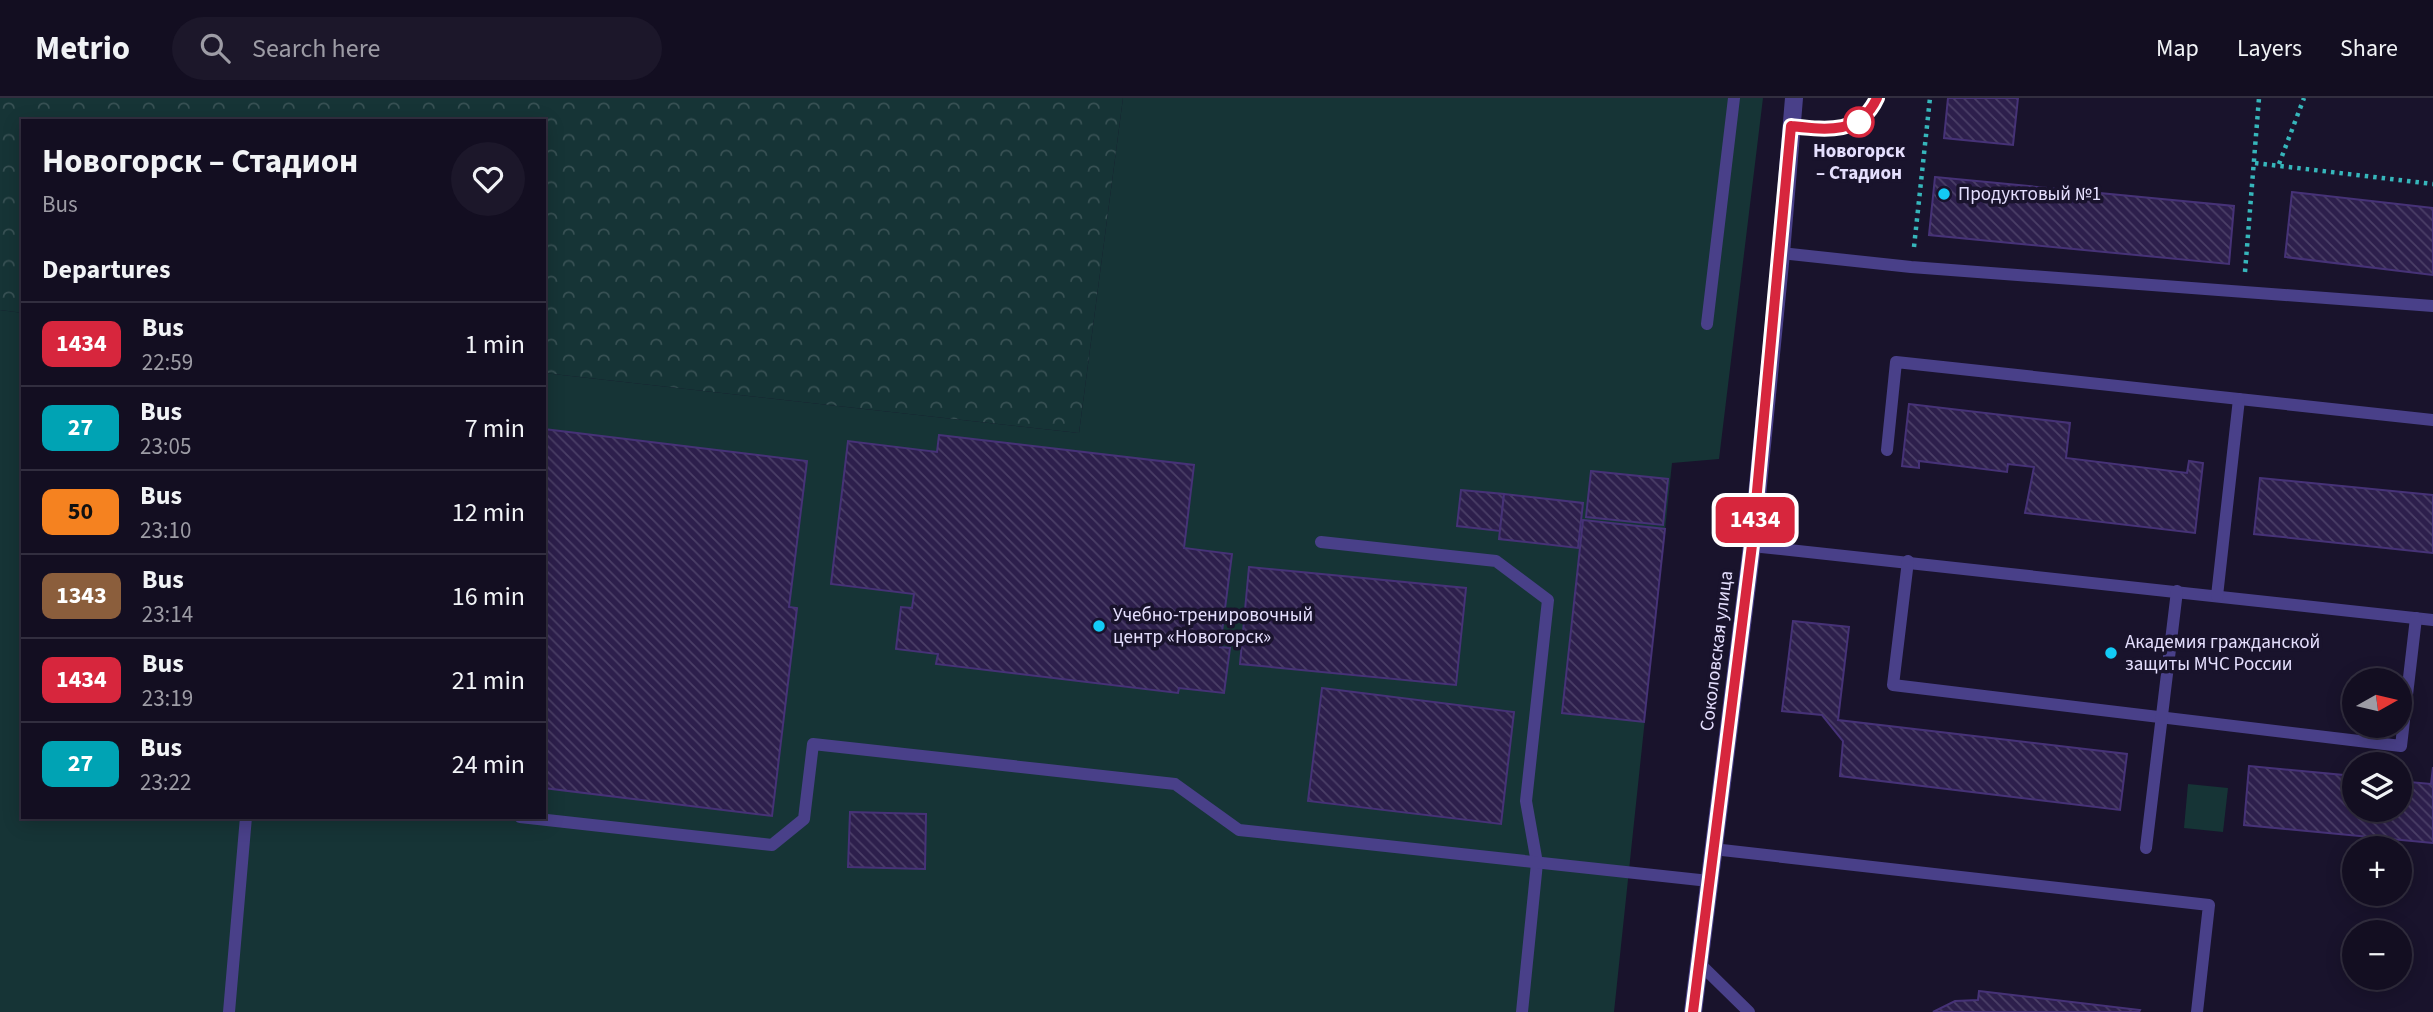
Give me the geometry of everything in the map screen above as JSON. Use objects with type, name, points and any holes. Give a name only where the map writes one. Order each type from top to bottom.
[{"type":"street","name":"Соколовская улица","points":[[1693,1012],[1752,545],[1794,98]]},
{"type":"lane","points":[[1707,324],[1734,98]]},
{"type":"lane","points":[[1791,126],[1842,129],[1859,122],[1872,110],[1877,98]]},
{"type":"lane","points":[[1781,253],[1911,267],[2433,306]]},
{"type":"lane","points":[[1887,450],[1896,362],[2433,420]]},
{"type":"lane","points":[[2217,596],[2239,399]]},
{"type":"lane","points":[[1321,542],[1496,561],[1548,600],[1526,801],[1537,863],[1522,1012]]},
{"type":"lane","points":[[1752,545],[2433,620]]},
{"type":"lane","points":[[1908,561],[1893,685],[2401,746],[2416,618]]},
{"type":"lane","points":[[2146,848],[2177,592]]},
{"type":"lane","points":[[538,819],[772,845],[804,819],[813,744],[1175,783],[1239,830],[1709,881]]},
{"type":"lane","points":[[229,1012],[246,819]]},
{"type":"lane","points":[[1713,849],[2209,905],[2197,1012]]},
{"type":"lane","points":[[1699,963],[1749,1012]]},
{"type":"path","points":[[1911,267],[1930,98]]},
{"type":"path","points":[[2244,293],[2259,98]]},
{"type":"path","points":[[2278,164],[2304,98]]},
{"type":"path","points":[[2255,163],[2433,184]]},
{"type":"green space","points":[[0,98],[1123,98],[1079,433],[546,373],[546,119],[21,119],[21,313],[0,310]]},
{"type":"green space","name":"Учебно-тренировочный центр «Новогорск»","points":[[1123,98],[1763,98],[1719,459],[1672,463],[1614,1012],[0,1012],[0,310],[21,313],[21,819],[546,819],[546,373],[1079,433]]},
{"type":"green space","points":[[2188,784],[2228,788],[2223,832],[2184,828]]},
{"type":"building","points":[[1948,98],[2018,98],[2013,145],[1944,138]]},
{"type":"building","points":[[1935,177],[2234,206],[2229,264],[1929,235]]},
{"type":"building","points":[[2292,192],[2433,208],[2433,275],[2285,257]]},
{"type":"building","points":[[1909,404],[2070,423],[2066,458],[2187,473],[2189,461],[2203,463],[2195,533],[2025,513],[2034,467],[2008,464],[2007,472],[1919,461],[1919,468],[1902,466]]},
{"type":"building","points":[[546,429],[807,461],[789,607],[797,608],[772,816],[546,788]]},
{"type":"building","points":[[939,435],[1194,465],[1184,548],[1232,554],[1220,647],[1230,648],[1224,693],[1179,688],[1178,693],[936,664],[938,654],[896,649],[901,607],[912,608],[914,594],[831,584],[848,441],[937,452]]},
{"type":"building","points":[[1591,471],[1668,479],[1663,525],[1586,517]]},
{"type":"building","points":[[2260,478],[2433,495],[2433,553],[2254,534]]},
{"type":"building","points":[[1461,490],[1504,494],[1500,531],[1457,526]]},
{"type":"building","points":[[1504,494],[1583,503],[1578,548],[1499,539]]},
{"type":"building","points":[[1583,520],[1665,529],[1644,722],[1562,713]]},
{"type":"building","points":[[1249,567],[1466,588],[1456,685],[1240,664]]},
{"type":"building","points":[[1793,621],[1849,627],[1838,720],[2127,754],[2120,810],[1840,776],[1843,741],[1822,715],[1782,711]]},
{"type":"building","points":[[1322,688],[1514,712],[1501,824],[1308,801]]},
{"type":"building","points":[[2249,766],[2342,775],[2342,822],[2412,822],[2412,782],[2431,784],[2433,767],[2433,843],[2412,841],[2412,836],[2360,836],[2244,825]]},
{"type":"building","points":[[850,812],[926,814],[925,869],[848,867]]},
{"type":"building","points":[[1979,991],[2140,1010],[1933,1012],[1955,1001],[1978,1000]]},
{"type":"bus line","name":"1434","points":[[1693,1012],[1752,545],[1791,126],[1842,129],[1859,122],[1872,110],[1877,98]]},
{"type":"place","name":"Новогорск – Стадион","points":[[1859,122]]},
{"type":"place","name":"Продуктовый №1","points":[[1944,194]]},
{"type":"place","name":"Учебно-тренировочный центр «Новогорск»","points":[[1099,626]]},
{"type":"place","name":"Академия гражданской защиты МЧС России","points":[[2111,653]]}]
